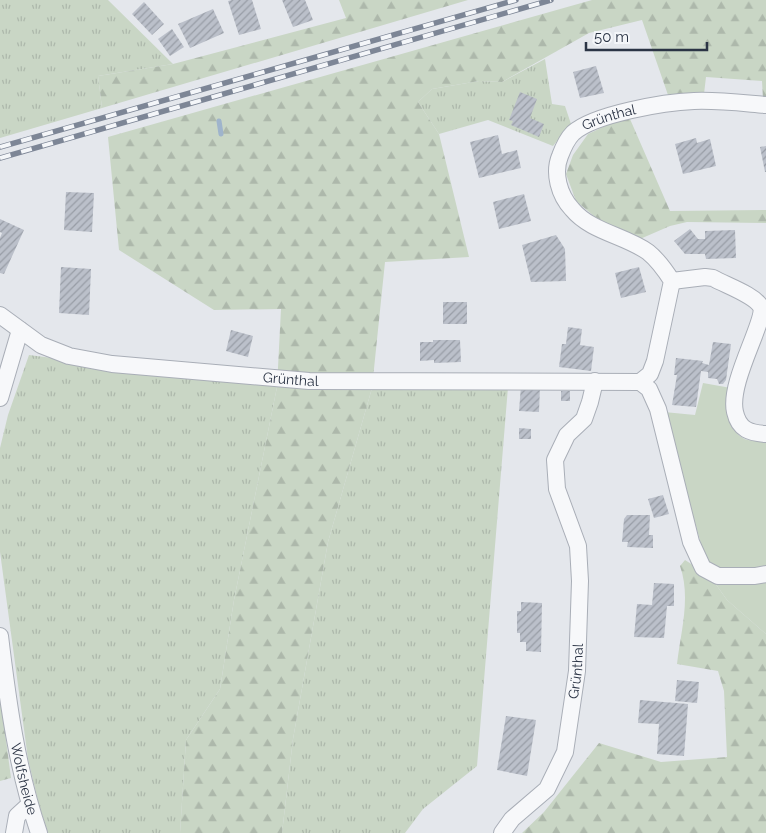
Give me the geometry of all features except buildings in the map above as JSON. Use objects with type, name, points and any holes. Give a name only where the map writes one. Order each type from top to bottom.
[{"type":"street","name":"Grünthal","points":[[672,281],[663,267],[647,252],[592,225],[572,209],[559,186],[557,164],[563,146],[574,132],[593,122],[623,111],[692,101],[766,105]]},
{"type":"street","points":[[766,434],[751,433],[742,427],[734,406],[742,368],[761,322],[763,313],[761,306],[754,299],[712,278],[705,277],[672,281],[656,361],[650,374],[640,382],[649,389],[658,409],[691,542],[703,568],[718,576],[755,576],[766,574]]},
{"type":"street","name":"Grünthal","points":[[0,315],[41,345],[69,356],[112,364],[309,380],[640,382]]},
{"type":"street","points":[[0,398],[20,330]]},
{"type":"street","name":"Grünthal","points":[[502,833],[512,819],[546,788],[565,752],[577,671],[580,581],[578,546],[557,489],[555,460],[567,434],[584,419],[595,381]]},
{"type":"street","name":"Wolfsheide","points":[[0,636],[18,760],[29,805],[39,833]]},
{"type":"street","points":[[14,833],[13,828],[16,816],[29,805]]},
{"type":"green space","points":[[0,0],[108,0],[173,64],[98,76],[102,108],[0,138]]},
{"type":"green space","points":[[339,0],[468,0],[102,108],[98,76],[173,64],[346,18]]},
{"type":"green space","points":[[592,0],[766,0],[766,100],[763,99],[762,81],[706,77],[704,94],[668,95],[642,20],[589,33],[502,82],[479,81],[432,89],[418,102],[439,134],[469,257],[385,262],[372,388],[328,542],[293,739],[282,833],[180,833],[186,740],[220,689],[234,600],[277,387],[281,309],[214,310],[119,250],[108,137]]},
{"type":"green space","points":[[545,59],[552,104],[565,106],[571,124],[553,146],[488,120],[439,134],[418,102],[432,89],[479,81],[502,82]]},
{"type":"green space","points":[[630,119],[670,211],[766,210],[766,223],[687,222],[670,226],[640,239],[595,217],[576,201],[566,174],[573,155],[588,134],[616,121]]},
{"type":"green space","points":[[29,355],[277,387],[234,600],[220,689],[186,740],[180,833],[48,833],[39,805],[28,759],[0,552],[0,448],[8,415]]},
{"type":"green space","points":[[703,383],[731,388],[730,416],[733,428],[737,434],[745,439],[766,441],[766,634],[727,600],[710,576],[664,412],[695,415]]},
{"type":"green space","points":[[508,387],[477,766],[423,809],[405,833],[282,833],[293,739],[328,542],[372,388]]},
{"type":"green space","points":[[685,560],[710,576],[727,600],[766,634],[766,833],[522,833],[544,812],[599,743],[661,762],[727,757],[724,691],[718,671],[677,664],[685,602],[685,590],[680,566]]},
{"type":"green space","points":[[0,694],[11,778],[0,781]]},
{"type":"waterway","points":[[219,121],[221,134]]},
{"type":"railway","points":[[0,147],[516,0]]},
{"type":"railway","points":[[0,158],[551,0]]}]
